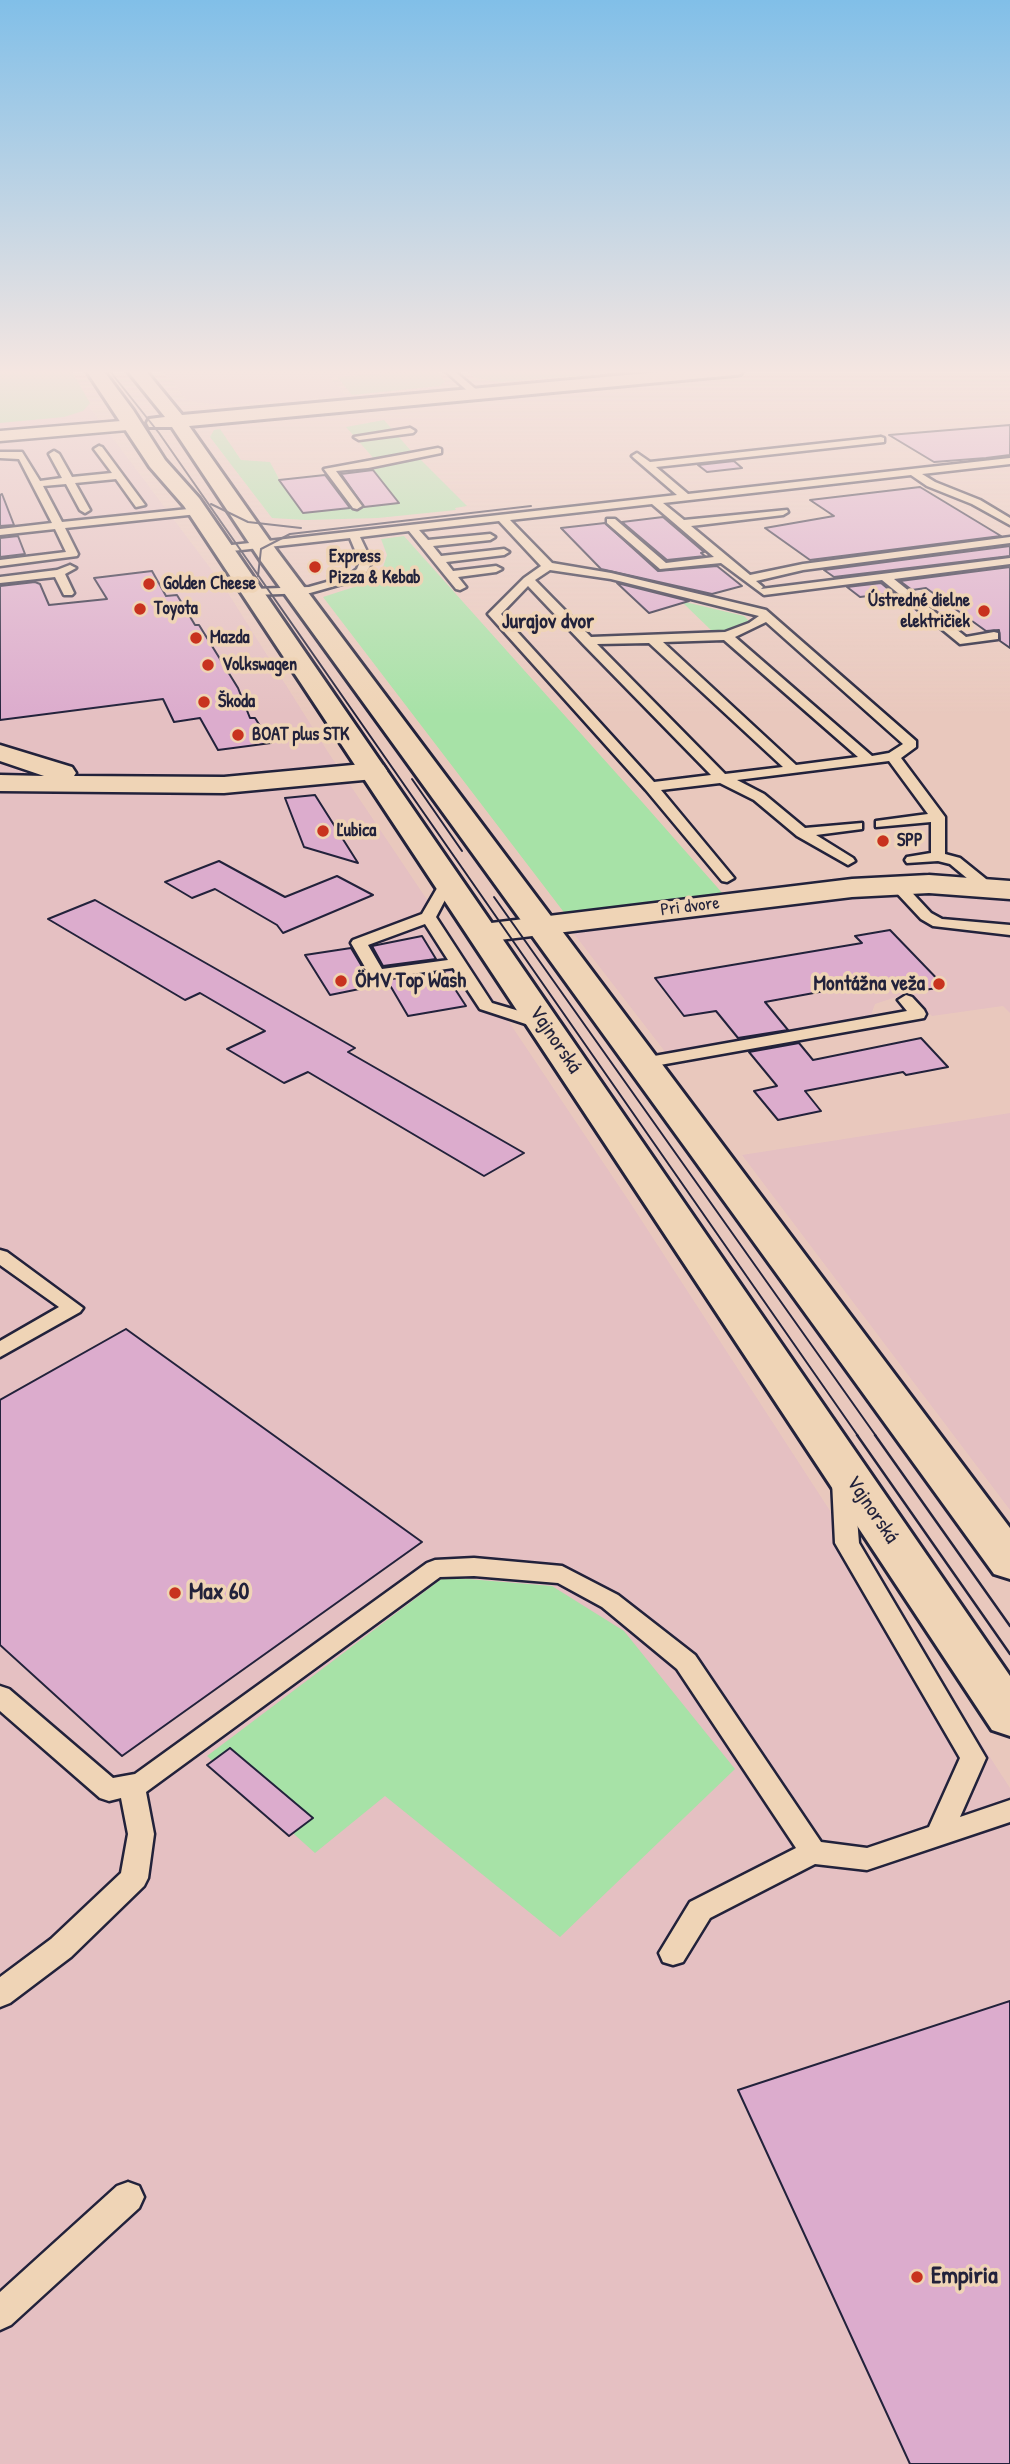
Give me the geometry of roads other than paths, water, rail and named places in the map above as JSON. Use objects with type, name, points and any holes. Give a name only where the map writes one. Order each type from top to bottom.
[{"type":"main road","name":"Vajnorská","points":[[178,485],[374,771],[1010,1716]]},
{"type":"main road","points":[[221,485],[295,592],[1010,1562]]},
{"type":"street","points":[[0,754],[94,784]]},
{"type":"street","points":[[0,783],[223,785],[374,771]]},
{"type":"street","name":"Pri dvore","points":[[483,933],[852,874],[898,886],[929,884],[996,889]]},
{"type":"lane","points":[[0,580],[59,573],[77,564],[38,485]]},
{"type":"lane","points":[[69,485],[85,510]]},
{"type":"lane","points":[[124,485],[140,505]]},
{"type":"lane","points":[[341,485],[357,506]]},
{"type":"lane","points":[[672,485],[687,498]]},
{"type":"lane","points":[[223,550],[800,485]]},
{"type":"lane","points":[[933,485],[976,502],[1010,522]]},
{"type":"lane","points":[[587,641],[727,636],[753,625],[764,614],[769,597],[654,501]]},
{"type":"lane","points":[[0,532],[198,511]]},
{"type":"lane","points":[[681,524],[783,512]]},
{"type":"lane","points":[[502,519],[548,566],[611,576],[764,614],[911,744],[893,757],[869,761],[652,787]]},
{"type":"lane","points":[[611,521],[664,567],[723,559]]},
{"type":"lane","points":[[412,528],[460,587]]},
{"type":"lane","points":[[253,592],[295,592],[334,584],[362,571],[366,562],[354,535]]},
{"type":"lane","points":[[425,544],[490,537]]},
{"type":"lane","points":[[748,579],[803,567],[1010,540]]},
{"type":"lane","points":[[438,560],[504,552]]},
{"type":"lane","points":[[0,562],[73,554]]},
{"type":"lane","points":[[764,592],[1010,561]]},
{"type":"lane","points":[[548,566],[527,580],[494,614],[652,787],[727,878]]},
{"type":"lane","points":[[450,575],[496,569]]},
{"type":"lane","points":[[59,573],[68,593]]},
{"type":"lane","points":[[885,577],[964,640],[994,636]]},
{"type":"lane","points":[[527,580],[720,778],[759,797],[852,874]]},
{"type":"lane","points":[[727,636],[869,761]]},
{"type":"lane","points":[[652,639],[793,769]]},
{"type":"lane","points":[[893,757],[938,817],[938,857]]},
{"type":"lane","points":[[881,824],[938,817]]},
{"type":"lane","points":[[802,833],[857,826]]},
{"type":"lane","points":[[912,860],[938,857],[955,861],[981,882],[996,889]]},
{"type":"lane","points":[[448,881],[428,916],[359,943],[377,974],[458,963]]},
{"type":"lane","points":[[898,886],[926,916],[938,923],[1010,930]]},
{"type":"lane","points":[[428,916],[486,1006],[544,1024]]},
{"type":"lane","points":[[643,1063],[918,1014],[906,1000]]},
{"type":"lane","points":[[0,1256],[73,1308],[0,1350]]},
{"type":"lane","points":[[842,1465],[847,1543],[973,1758],[939,1835]]},
{"type":"lane","points":[[0,1696],[109,1790],[142,1783],[435,1569],[474,1567],[562,1575],[610,1601],[686,1662],[813,1852]]},
{"type":"lane","points":[[0,1994],[61,1948],[134,1878],[141,1834],[131,1785]]},
{"type":"lane","points":[[673,1953],[700,1910],[813,1852],[867,1859],[1010,1811]]},
{"type":"lane","points":[[0,2314],[128,2197]]},
{"type":"tram line","points":[[195,485],[258,575]]},
{"type":"tram line","points":[[211,504],[248,522],[301,528]]},
{"type":"tram line","points":[[258,575],[261,549],[290,534],[531,506]]},
{"type":"tram line","points":[[258,575],[858,1436]]},
{"type":"tram line","points":[[412,779],[462,851]]},
{"type":"tram line","points":[[494,897],[876,1436]]},
{"type":"tram line","points":[[857,1435],[1010,1654]]},
{"type":"tram line","points":[[875,1435],[1010,1626]]},
{"type":"place","name":"Express Pizza & Kebab","points":[[315,567]]},
{"type":"place","name":"Golden Cheese","points":[[149,584]]},
{"type":"place","name":"Toyota","points":[[140,609]]},
{"type":"place","name":"Ústredné dielne električiek","points":[[984,611]]},
{"type":"place","name":"Mazda","points":[[196,638]]},
{"type":"place","name":"Volkswagen","points":[[208,665]]},
{"type":"place","name":"Škoda","points":[[204,702]]},
{"type":"place","name":"BOAT plus STK","points":[[238,735]]},
{"type":"place","name":"Ľubica","points":[[323,831]]},
{"type":"place","name":"SPP","points":[[883,841]]},
{"type":"place","name":"ÖMV Top Wash","points":[[341,981]]},
{"type":"place","name":"Montážna veža","points":[[939,984]]},
{"type":"place","name":"Max 60","points":[[175,1593]]},
{"type":"place","name":"Empiria","points":[[917,2277]]},
{"type":"district","name":"Jurajov dvor","points":[[548,622]]}]
